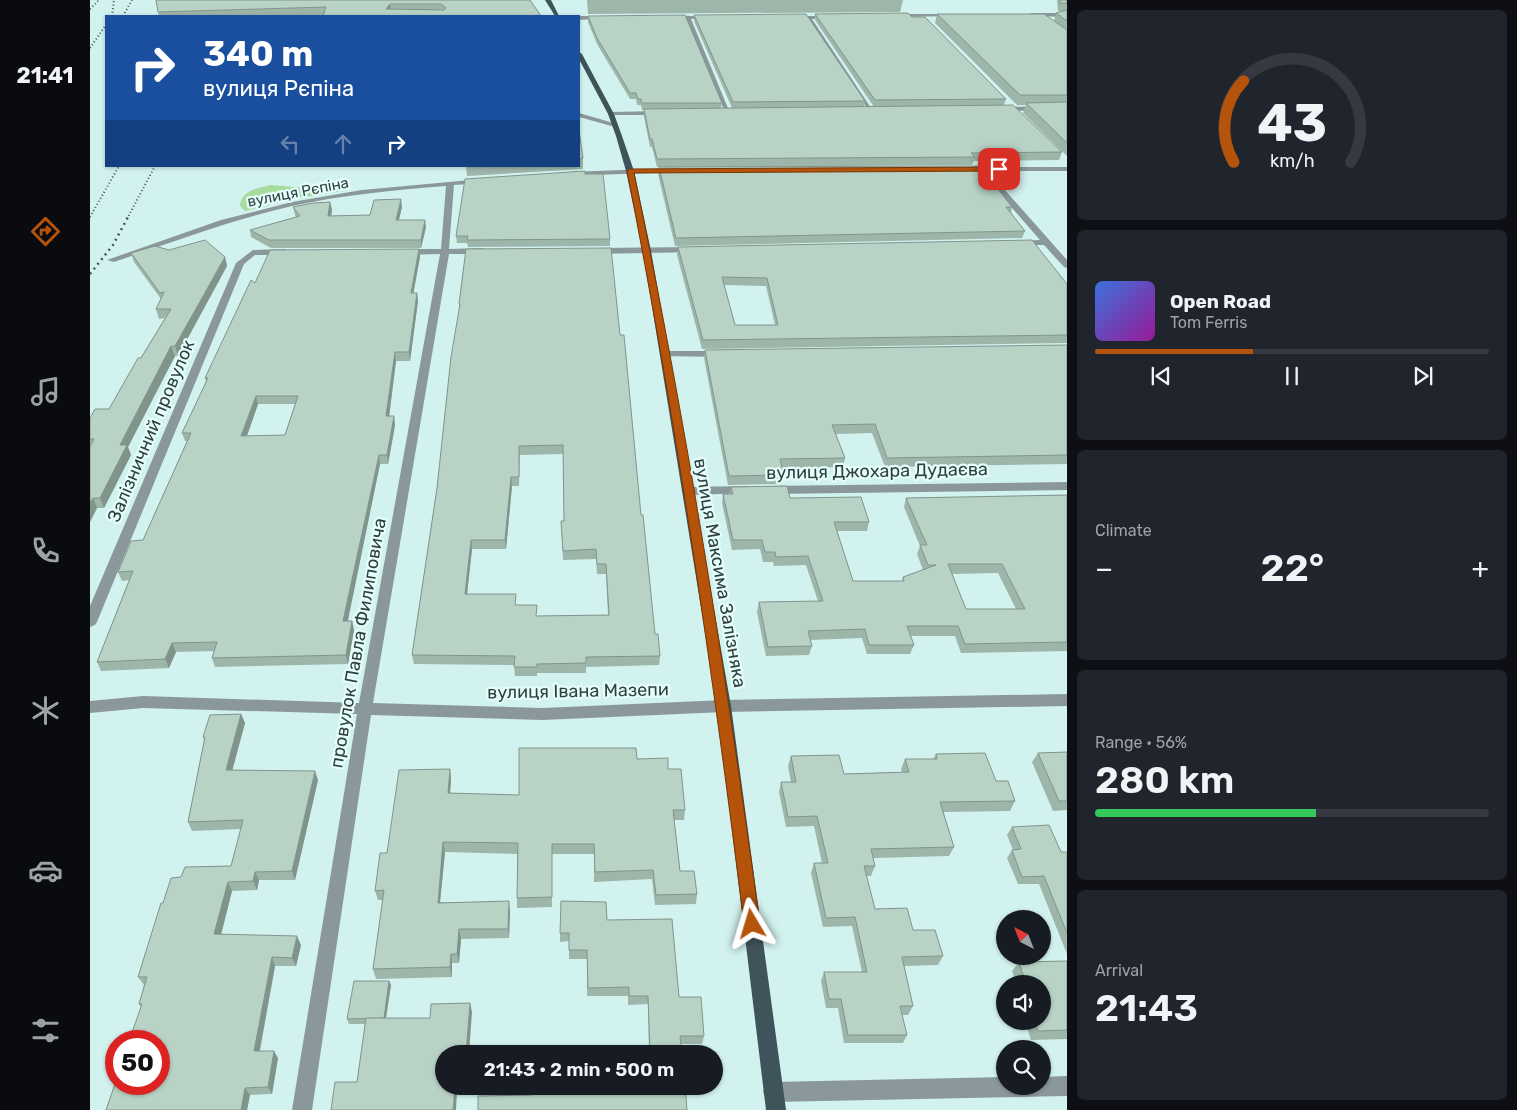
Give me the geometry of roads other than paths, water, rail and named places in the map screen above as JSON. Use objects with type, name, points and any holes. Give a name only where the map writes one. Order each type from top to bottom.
[{"type":"main road","points":[[548,0],[556,15]]},
{"type":"main road","name":"вулиця Максима Залізняка","points":[[580,56],[615,125],[630,171],[646,251],[724,706],[775,1101]]},
{"type":"street","points":[[1024,15],[1067,15]]},
{"type":"street","points":[[1039,15],[1047,21]]},
{"type":"street","points":[[886,16],[925,19],[962,16]]},
{"type":"street","points":[[661,17],[716,17]]},
{"type":"street","points":[[688,17],[728,112]]},
{"type":"street","points":[[781,17],[838,17]]},
{"type":"street","points":[[808,17],[870,110]]},
{"type":"street","points":[[580,18],[607,18]]},
{"type":"street","points":[[1007,102],[1020,116]]},
{"type":"street","points":[[994,109],[1067,108]]},
{"type":"street","points":[[861,110],[880,110]]},
{"type":"street","points":[[719,112],[738,112]]},
{"type":"street","points":[[611,114],[671,113]]},
{"type":"street","points":[[580,115],[615,125]]},
{"type":"street","points":[[953,169],[1067,169]]},
{"type":"street","points":[[982,169],[1067,265]]},
{"type":"street","points":[[558,174],[686,170]]},
{"type":"street","name":"вулиця Рєпіна","points":[[111,260],[237,218],[292,204],[411,186],[490,180]]},
{"type":"street","name":"провулок Павла Филиповича","points":[[302,1110],[365,708],[446,252],[450,183]]},
{"type":"street","points":[[1009,243],[1048,242]]},
{"type":"street","points":[[583,251],[707,250]]},
{"type":"street","points":[[396,252],[494,251]]},
{"type":"street","name":"Залізничний провулок","points":[[90,622],[240,264],[249,256],[258,252],[298,252]]},
{"type":"street","points":[[664,354],[730,354]]},
{"type":"street","name":"вулиця Джохара Дудаєва","points":[[688,490],[1067,486]]},
{"type":"street","name":"вулиця Івана Мазепи","points":[[90,708],[143,702],[542,714],[724,706],[1067,700]]},
{"type":"street","points":[[775,1101],[1067,1086]]},
{"type":"railway","points":[[90,9],[99,0]]},
{"type":"railway","points":[[112,15],[114,0]]},
{"type":"railway","points":[[124,15],[132,0]]},
{"type":"railway","points":[[90,48],[105,26]]},
{"type":"railway","points":[[90,217],[118,167]]},
{"type":"railway","points":[[127,219],[154,167]]},
{"type":"railway","points":[[90,274],[113,245],[128,217]]}]
